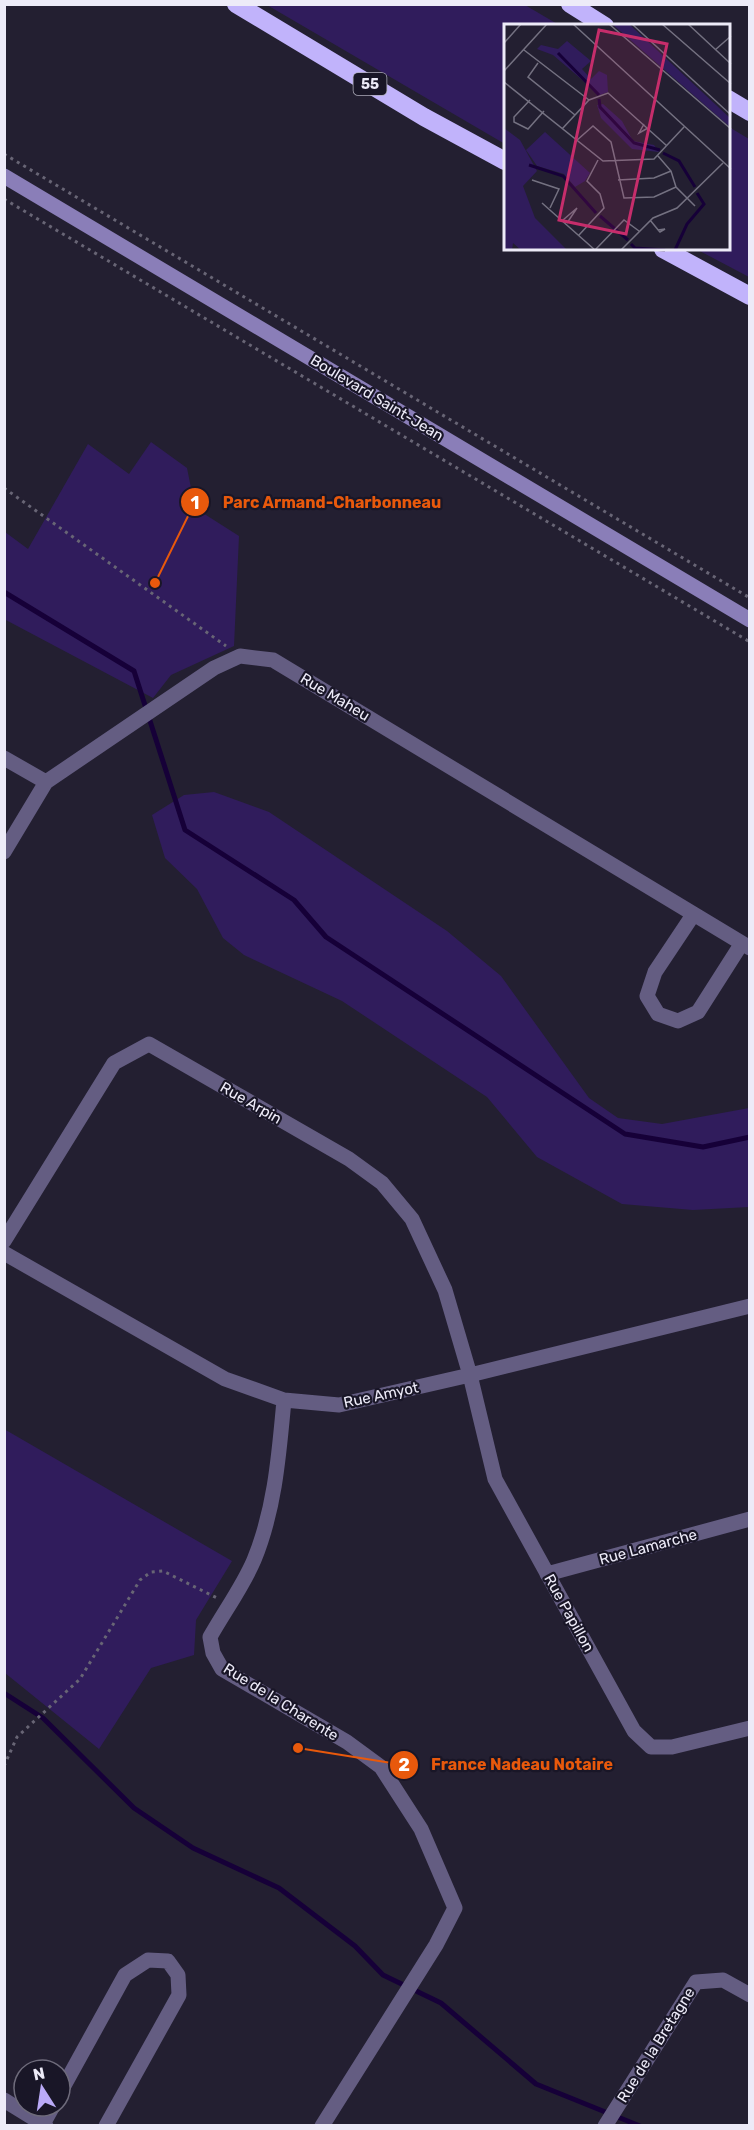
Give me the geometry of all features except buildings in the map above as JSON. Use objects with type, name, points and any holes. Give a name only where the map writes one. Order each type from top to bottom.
[{"type":"highway","name":"55","points":[[236,4],[424,117],[504,160]]},
{"type":"highway","points":[[570,4],[602,24]]},
{"type":"highway","points":[[730,100],[750,112]]},
{"type":"highway","points":[[665,250],[750,296]]},
{"type":"street","name":"Boulevard Saint-Jean","points":[[4,176],[750,620]]},
{"type":"street","points":[[4,852],[46,782],[214,668],[240,656]]},
{"type":"street","name":"Rue Maheu","points":[[240,656],[273,660],[746,946],[698,1012],[678,1021],[658,1014],[647,996],[655,972],[693,915]]},
{"type":"street","points":[[4,758],[46,782]]},
{"type":"street","name":"Rue Arpin","points":[[4,1241],[114,1063],[149,1044],[349,1159],[382,1183],[412,1219],[445,1290],[470,1375]]},
{"type":"street","name":"Rue Amyot","points":[[4,1253],[225,1380],[284,1400],[339,1405],[750,1306]]},
{"type":"street","name":"Rue Papillon","points":[[470,1375],[495,1479],[634,1731],[651,1747],[672,1747],[750,1728]]},
{"type":"street","name":"Rue de la Charente","points":[[284,1400],[277,1479],[263,1530],[253,1561],[210,1637],[213,1653],[222,1669],[347,1742],[381,1767],[421,1829],[455,1908],[436,1945],[322,2126]]},
{"type":"street","name":"Rue Lamarche","points":[[547,1574],[750,1520]]},
{"type":"street","points":[[72,2071],[125,1976],[148,1960],[168,1961],[178,1976],[179,1995],[106,2126]]},
{"type":"street","name":"Rue de la Bretagne","points":[[605,2126],[696,1982],[723,1980],[750,1995]]},
{"type":"street","points":[[4,2100],[44,2125]]},
{"type":"path","name":"Boulevard Saint-Jean","points":[[4,154],[750,598]]},
{"type":"path","name":"Boulevard Saint-Jean","points":[[4,199],[750,642]]},
{"type":"path","points":[[4,488],[240,656]]},
{"type":"path","points":[[4,1766],[17,1737],[80,1679],[140,1580],[151,1572],[163,1571],[228,1604]]},
{"type":"shaded area","points":[[267,5],[525,5],[557,24],[504,24],[504,143]]},
{"type":"shaded area","points":[[730,128],[749,139],[749,277],[698,250],[730,250]]},
{"type":"shaded area","points":[[151,442],[187,468],[195,508],[239,536],[234,646],[171,675],[153,698],[4,619],[5,532],[28,549],[88,444],[129,474]]},
{"type":"shaded area","points":[[214,792],[269,812],[447,931],[501,976],[589,1098],[618,1118],[662,1124],[749,1108],[749,1207],[693,1210],[622,1204],[537,1157],[487,1097],[342,1001],[244,955],[223,938],[197,889],[165,858],[152,815],[184,795]]},
{"type":"shaded area","points":[[4,1429],[232,1561],[196,1620],[194,1655],[151,1668],[99,1749],[5,1673]]},
{"type":"waterway","points":[[4,592],[134,671],[185,830],[294,900],[326,937],[625,1134],[703,1147],[750,1137]]},
{"type":"waterway","points":[[4,1693],[43,1718],[134,1808],[193,1848],[279,1888],[355,1946],[383,1975],[441,2003],[536,2084],[640,2126]]},
{"type":"place","name":"Parc Armand-Charbonneau","points":[[155,583]]},
{"type":"place","name":"France Nadeau Notaire","points":[[298,1748]]}]
